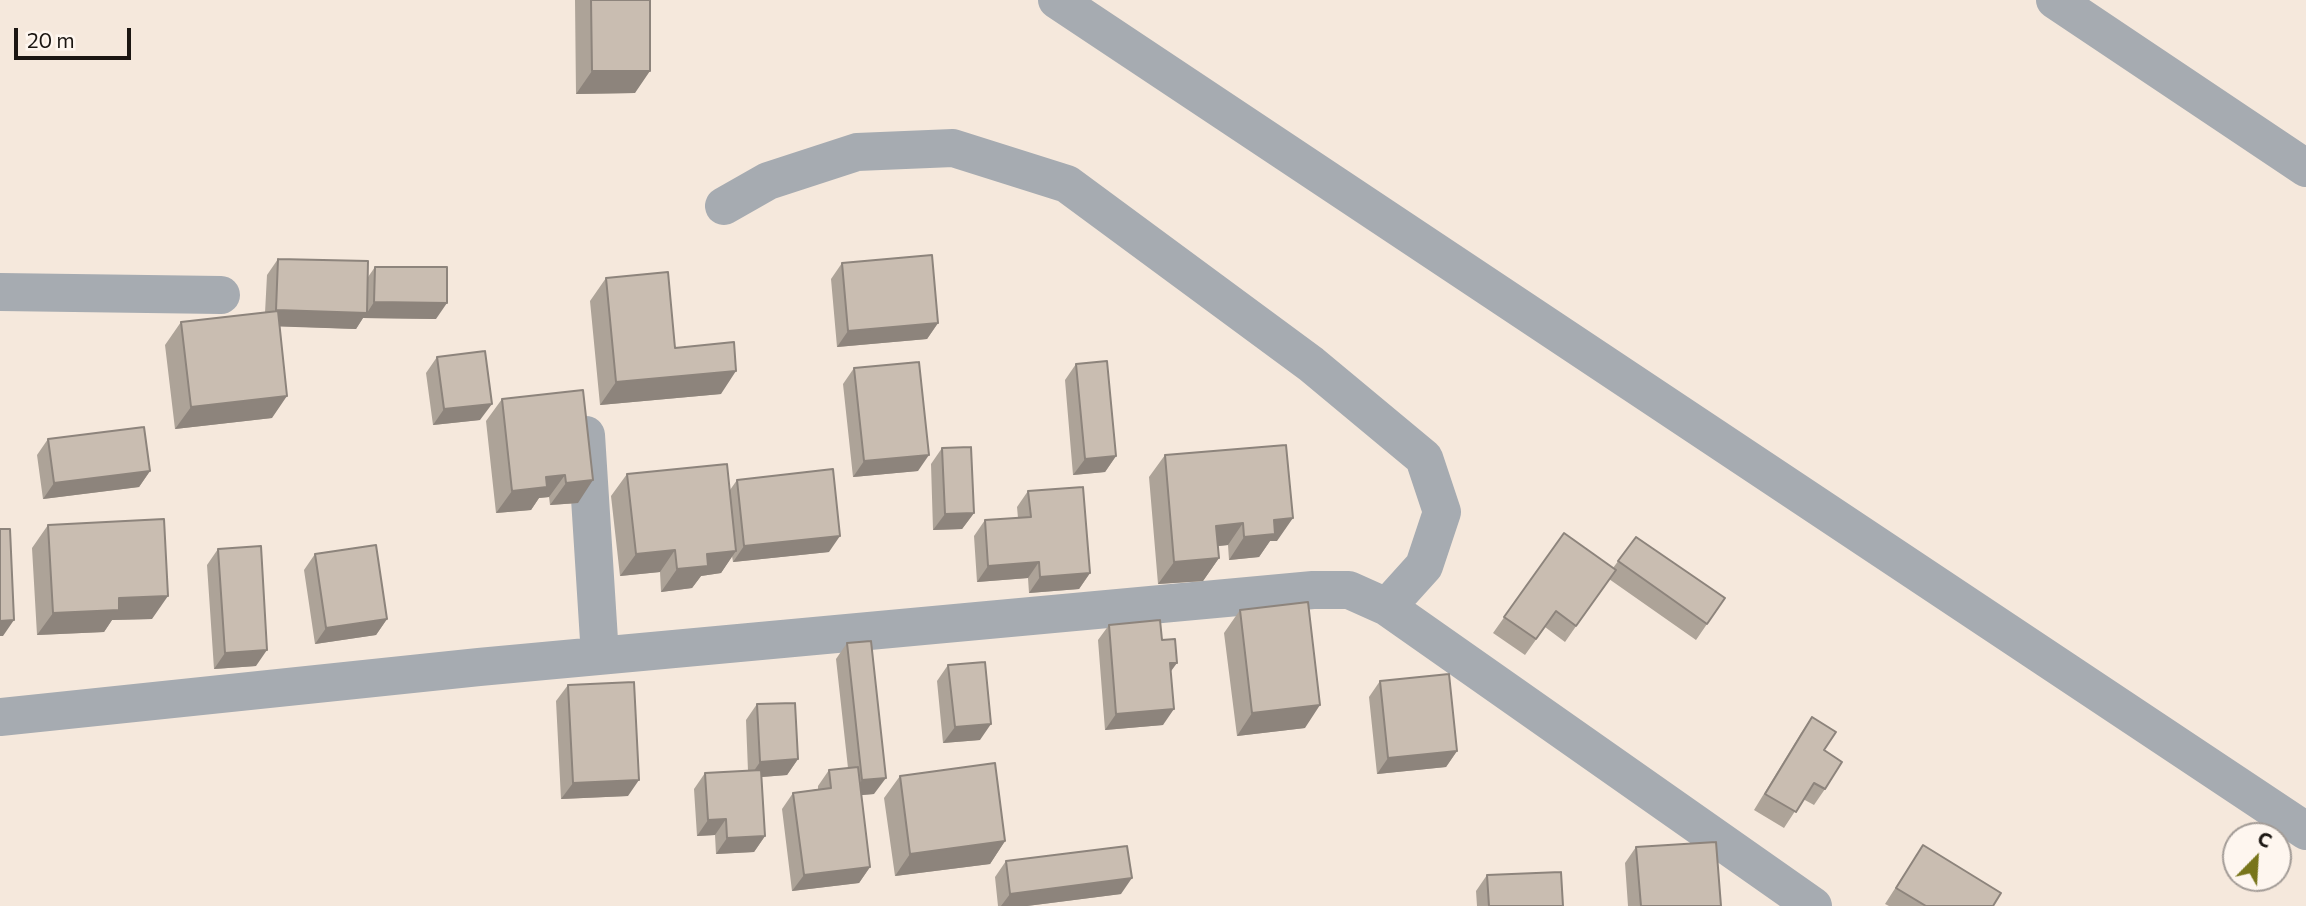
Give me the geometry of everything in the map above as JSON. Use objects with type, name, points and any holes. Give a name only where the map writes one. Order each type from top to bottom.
[{"type":"street","points":[[1057,0],[2306,831]]},
{"type":"street","points":[[2055,0],[2306,168]]},
{"type":"street","points":[[724,206],[768,181],[857,152],[953,148],[1066,184],[1311,364],[1424,458],[1442,513],[1423,566],[1387,607]]},
{"type":"street","points":[[0,292],[220,295]]},
{"type":"street","points":[[584,402],[600,656]]},
{"type":"street","points":[[0,717],[600,656],[1313,590],[1349,590],[1387,607],[1812,906]]},
{"type":"building","points":[[591,0],[650,0],[650,71],[592,71]]},
{"type":"building","points":[[932,255],[938,323],[848,331],[842,263]]},
{"type":"building","points":[[278,259],[368,261],[367,313],[276,310]]},
{"type":"building","points":[[375,267],[447,267],[447,303],[374,302]]},
{"type":"building","points":[[668,272],[675,348],[734,342],[736,371],[616,382],[606,278]]},
{"type":"building","points":[[278,311],[287,396],[191,407],[181,322]]},
{"type":"building","points":[[485,351],[492,404],[444,409],[437,357]]},
{"type":"building","points":[[1107,361],[1116,456],[1085,459],[1076,364]]},
{"type":"building","points":[[919,362],[929,455],[864,461],[854,368]]},
{"type":"building","points":[[583,390],[593,480],[566,483],[565,475],[546,477],[547,487],[512,491],[502,399]]},
{"type":"building","points":[[144,427],[150,471],[54,483],[48,439]]},
{"type":"building","points":[[1286,445],[1293,518],[1274,520],[1275,534],[1244,537],[1243,523],[1216,526],[1219,558],[1174,562],[1165,455]]},
{"type":"building","points":[[971,447],[974,513],[945,514],[942,448]]},
{"type":"building","points":[[727,464],[736,551],[707,554],[708,566],[677,569],[675,550],[636,554],[627,474]]},
{"type":"building","points":[[833,469],[840,536],[744,546],[737,480]]},
{"type":"building","points":[[1083,487],[1090,573],[1040,577],[1039,562],[988,566],[985,520],[1031,517],[1028,491]]},
{"type":"building","points":[[164,519],[168,596],[119,598],[119,610],[53,613],[48,525]]},
{"type":"building","points":[[0,529],[10,529],[14,620],[0,621]]},
{"type":"building","points":[[1564,533],[1616,570],[1576,626],[1556,611],[1536,639],[1504,617]]},
{"type":"building","points":[[1636,537],[1725,598],[1707,624],[1618,561]]},
{"type":"building","points":[[376,545],[387,619],[326,628],[315,554]]},
{"type":"building","points":[[261,546],[267,650],[225,653],[218,549]]},
{"type":"building","points":[[1308,602],[1320,705],[1252,713],[1240,610]]},
{"type":"building","points":[[1160,620],[1162,640],[1175,639],[1177,663],[1170,663],[1174,709],[1116,714],[1109,625]]},
{"type":"building","points":[[871,641],[886,778],[862,780],[847,643]]},
{"type":"building","points":[[985,662],[991,724],[955,727],[948,665]]},
{"type":"building","points":[[1449,674],[1457,751],[1388,758],[1380,681]]},
{"type":"building","points":[[634,682],[639,780],[573,783],[568,685]]},
{"type":"building","points":[[795,703],[798,759],[760,762],[757,704]]},
{"type":"building","points":[[1812,717],[1836,732],[1824,750],[1842,762],[1825,789],[1814,783],[1796,812],[1765,794]]},
{"type":"building","points":[[995,763],[1005,841],[910,854],[900,776]]},
{"type":"building","points":[[858,767],[870,867],[804,875],[793,793],[831,788],[829,770]]},
{"type":"building","points":[[761,770],[765,836],[727,838],[726,819],[708,820],[705,773]]},
{"type":"building","points":[[1716,842],[1721,906],[1641,906],[1636,847]]},
{"type":"building","points":[[1923,845],[2001,893],[1993,906],[1926,906],[1896,888]]},
{"type":"building","points":[[1127,846],[1132,878],[1010,894],[1006,861]]},
{"type":"building","points":[[1561,872],[1563,906],[1489,906],[1487,875]]}]
